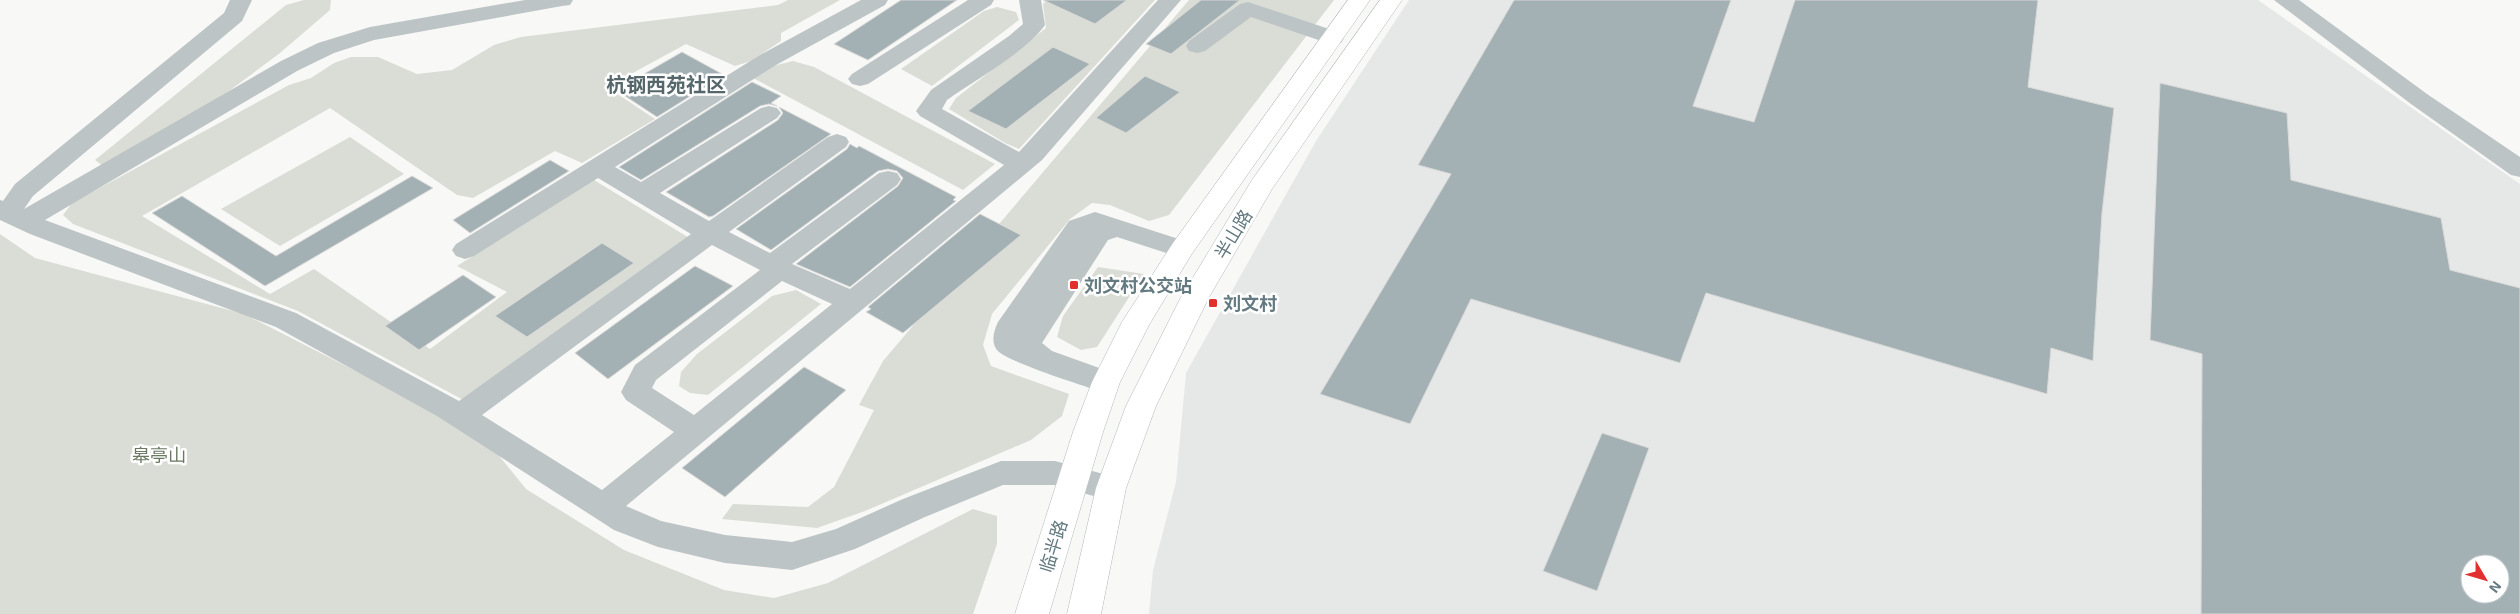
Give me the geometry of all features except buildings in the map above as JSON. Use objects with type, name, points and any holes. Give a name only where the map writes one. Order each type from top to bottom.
[{"type":"main road","name":"半山路","points":[[1074,477],[1106,382],[1136,322],[1182,248],[1359,0]]},
{"type":"main road","name":"半山路","points":[[1111,488],[1141,406],[1194,299],[1261,186],[1391,0]]},
{"type":"main road","name":"临半路","points":[[1032,614],[1074,477]]},
{"type":"main road","points":[[1084,614],[1111,488]]},
{"type":"street","points":[[10,214],[24,190],[234,16],[241,0]]},
{"type":"street","points":[[10,214],[133,159],[289,66],[326,48],[370,34],[562,0]]},
{"type":"street","points":[[465,250],[768,60],[877,0]]},
{"type":"street","points":[[860,79],[983,0]]},
{"type":"street","points":[[1012,0],[1024,0]]},
{"type":"street","points":[[1021,164],[928,112],[939,95],[1017,41],[1034,25],[1030,0]]},
{"type":"street","points":[[602,507],[1033,154],[1170,0]]},
{"type":"street","points":[[2285,0],[2419,99],[2520,169]]},
{"type":"street","points":[[1197,46],[1248,9],[1333,38]]},
{"type":"street","points":[[640,193],[770,113]]},
{"type":"street","points":[[460,416],[837,142]]},
{"type":"street","points":[[597,167],[710,233],[776,267],[853,302]]},
{"type":"street","points":[[695,431],[636,392],[645,373],[888,179]]},
{"type":"street","points":[[10,214],[286,320],[460,416],[625,521],[658,534],[734,550],[792,556],[844,540],[914,508],[1001,473],[1055,473],[1111,488]]},
{"type":"street","points":[[1106,382],[1042,359],[1008,344],[1008,329],[1078,228],[1095,221],[1182,248]]},
{"type":"shaded area","points":[[1409,0],[2258,0],[2520,184],[2520,614],[1149,614],[1153,570],[1176,482],[1186,373],[1316,141]]},
{"type":"green space","points":[[304,0],[331,0],[330,10],[280,53],[229,91],[104,167],[95,160],[286,5]]},
{"type":"green space","points":[[788,0],[840,0],[781,33],[781,41],[751,61],[735,66],[686,44],[607,87],[655,119],[582,163],[555,151],[473,198],[457,195],[330,108],[142,216],[270,294],[314,269],[430,349],[507,292],[457,266],[594,180],[691,239],[467,402],[298,311],[73,224],[63,215],[72,203],[289,85],[311,78],[334,63],[351,57],[378,57],[417,74],[452,70],[494,45],[521,37],[778,5]]},
{"type":"green space","points":[[1047,0],[1155,0],[1019,149],[1005,143],[949,109],[956,98],[1046,28],[1043,4]]},
{"type":"green space","points":[[1189,0],[1334,0],[1169,215],[1149,221],[1110,205],[1092,203],[1070,219],[992,314],[983,345],[991,366],[1069,394],[1062,416],[1031,440],[865,511],[817,528],[722,519],[733,504],[808,507],[834,487],[874,410],[859,405],[883,361]]},
{"type":"green space","points":[[997,7],[1016,12],[1019,20],[932,86],[901,69],[984,11]]},
{"type":"green space","points":[[793,61],[814,67],[995,164],[963,190],[753,78],[773,66]]},
{"type":"green space","points":[[350,137],[404,174],[280,246],[221,209]]},
{"type":"green space","name":"皋亭山","points":[[0,234],[35,258],[244,314],[483,436],[526,489],[624,550],[724,590],[774,598],[828,583],[973,509],[997,516],[997,544],[973,614],[0,614]]},
{"type":"green space","points":[[1098,267],[1144,274],[1097,347],[1081,350],[1057,337],[1063,316]]},
{"type":"green space","points":[[796,290],[821,304],[708,395],[690,393],[679,386],[681,372],[697,354],[772,296]]},
{"type":"place","name":"刘文村公交站","points":[[1074,285]]},
{"type":"place","name":"刘文村","points":[[1213,303]]},
{"type":"district","name":"杭钢西苑社区","points":[[666,84]]}]
